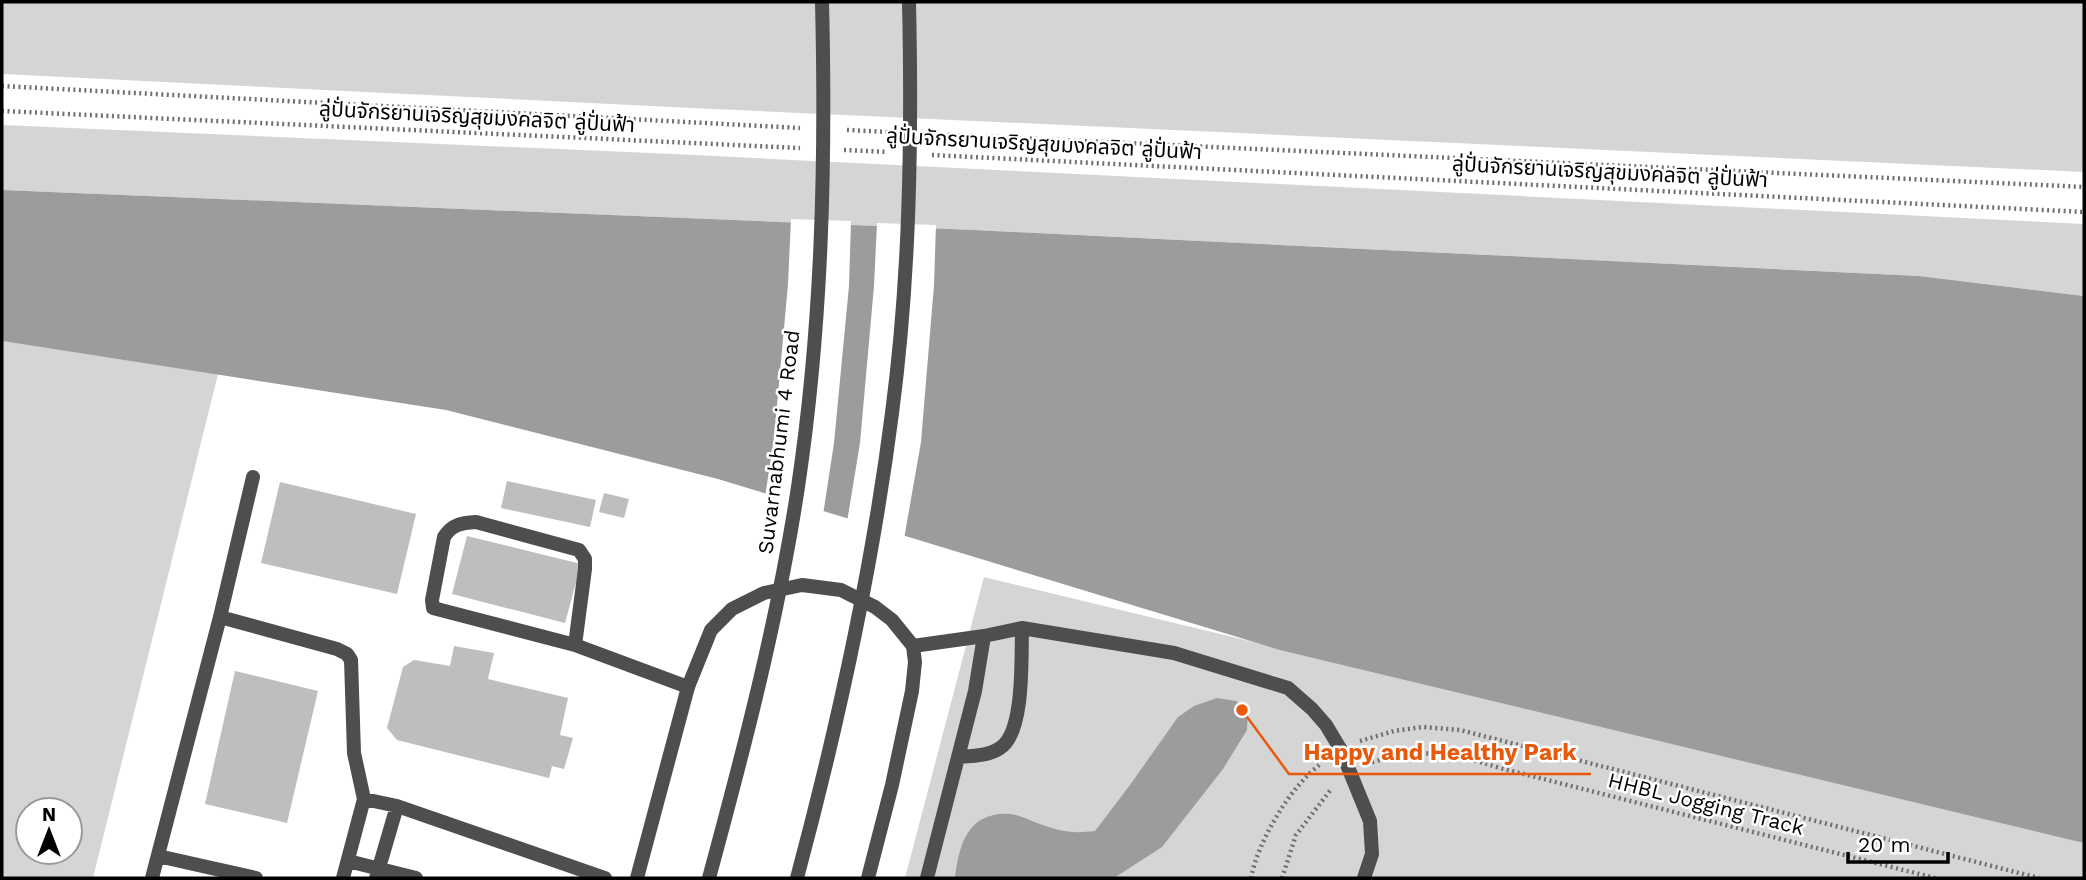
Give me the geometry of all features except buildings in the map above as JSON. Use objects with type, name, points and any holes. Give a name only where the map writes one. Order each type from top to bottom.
[{"type":"street","name":"Suvarnabhumi 4 Road","points":[[709,878],[747,737],[781,581],[804,437],[818,300],[823,199],[822,2]]},
{"type":"street","points":[[797,878],[826,772],[859,620],[893,412],[908,200],[911,76],[909,2]]},
{"type":"street","points":[[152,878],[220,617],[253,477]]},
{"type":"street","points":[[575,645],[585,569],[585,559],[579,550],[476,522],[456,524],[449,529],[444,537],[432,600],[433,608],[575,645],[688,687]]},
{"type":"street","points":[[637,878],[688,687],[711,631],[732,609],[764,593],[802,585],[841,590],[875,607],[892,620],[913,646],[915,662],[912,691],[868,878]]},
{"type":"street","points":[[220,617],[337,649],[347,654],[351,660],[354,752],[364,799],[343,878]]},
{"type":"street","points":[[958,758],[985,754],[1001,748],[1012,735],[1018,714],[1022,628]]},
{"type":"street","points":[[913,646],[1022,628],[1174,653],[1288,688],[1312,709],[1326,726],[1351,773],[1370,821],[1372,854],[1364,878]]},
{"type":"street","points":[[927,878],[975,691],[984,636]]},
{"type":"street","points":[[364,799],[397,806],[605,878]]},
{"type":"street","points":[[378,874],[397,806]]},
{"type":"street","points":[[158,856],[256,878]]},
{"type":"street","points":[[348,861],[378,874],[416,878]]},
{"type":"path","points":[[2,86],[809,128]]},
{"type":"path","name":"ลู่ปั่นจักรยานเจริญสุขมงคลจิต ลู่ปั่นฟ้า","points":[[2,111],[810,149]]},
{"type":"path","points":[[837,130],[892,132]]},
{"type":"path","points":[[920,133],[2084,187]]},
{"type":"path","name":"ลู่ปั่นจักรยานเจริญสุขมงคลจิต ลู่ปั่นฟ้า","points":[[838,150],[893,153]]},
{"type":"path","name":"ลู่ปั่นจักรยานเจริญสุขมงคลจิต ลู่ปั่นฟ้า","points":[[921,154],[2084,212]]},
{"type":"path","points":[[1251,878],[1272,822],[1311,771],[1357,742],[1394,731],[1423,727],[1460,730],[2039,878]]},
{"type":"path","name":"HHBL Jogging Track","points":[[1282,878],[1296,835],[1329,791],[1351,773],[1371,762],[1401,754],[1428,752],[1459,755],[1500,768],[1935,878]]},
{"type":"shaded area","points":[[2,2],[2084,2],[2084,172],[2,74]]},
{"type":"shaded area","points":[[2,125],[673,154],[2084,224],[2084,296],[1919,276],[974,230],[2,190]]},
{"type":"shaded area","points":[[2,190],[974,230],[1919,276],[2084,296],[2084,843],[1280,650],[718,479],[446,410],[2,341]]},
{"type":"shaded area","points":[[2,341],[218,374],[93,878],[2,878]]},
{"type":"shaded area","points":[[984,577],[2084,842],[2084,878],[905,878]]},
{"type":"shaded area","points":[[1217,698],[1236,701],[1248,709],[1247,730],[1223,769],[1162,847],[1114,878],[955,878],[959,853],[968,832],[975,824],[996,814],[1021,816],[1058,830],[1095,831],[1178,717],[1194,706]]},
{"type":"pier","points":[[791,219],[851,221],[849,286],[834,443],[823,515],[765,497],[774,438]]},
{"type":"pier","points":[[877,223],[936,225],[934,285],[921,442],[904,539],[847,522],[860,443]]},
{"type":"place","name":"Happy and Healthy Park","points":[[1242,710]]}]
